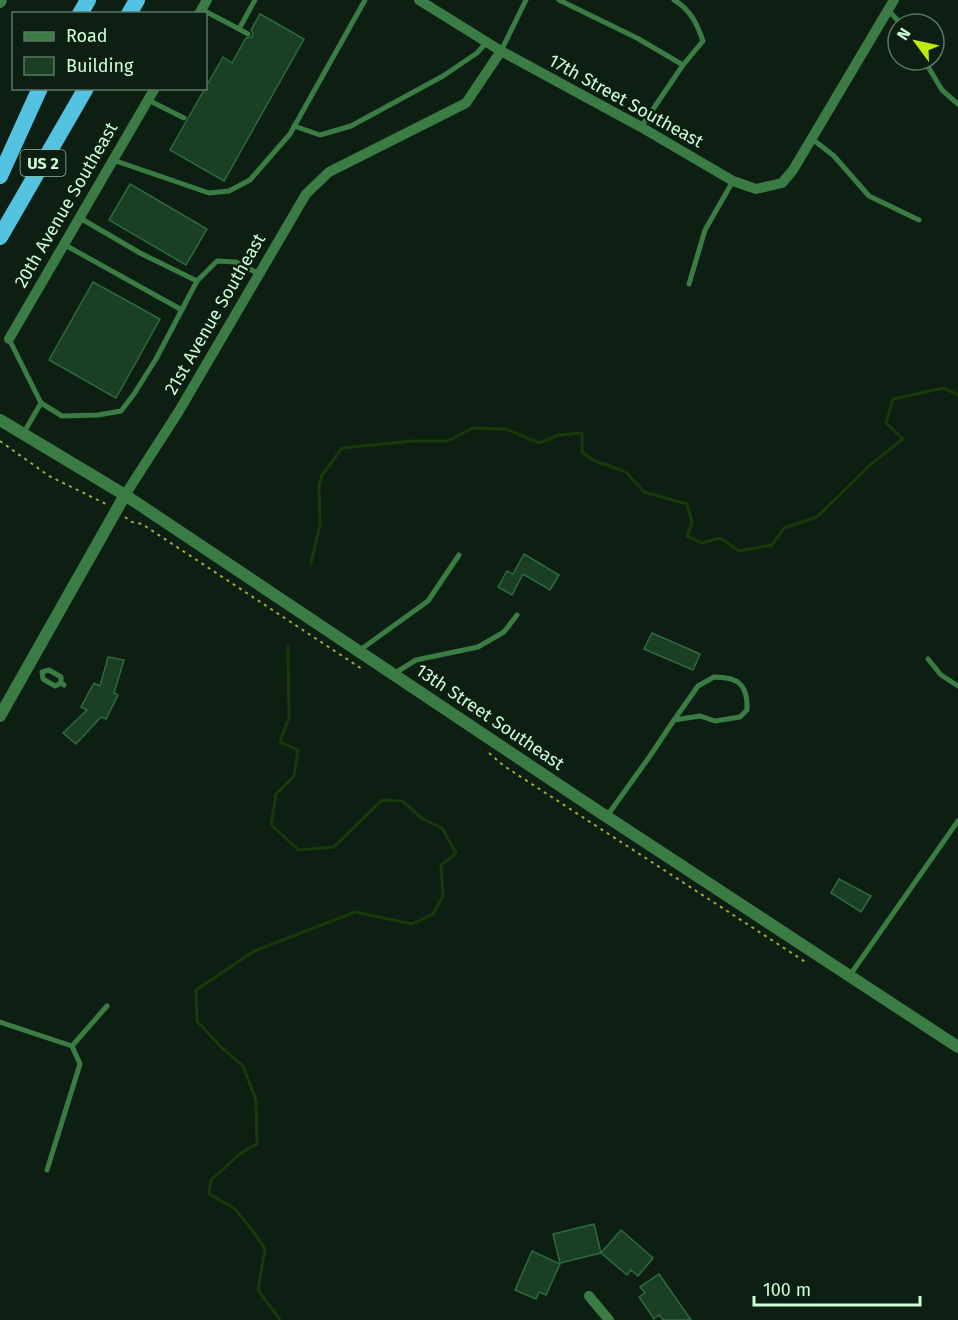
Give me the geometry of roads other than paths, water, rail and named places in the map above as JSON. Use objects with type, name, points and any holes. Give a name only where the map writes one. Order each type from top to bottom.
[{"type":"highway","name":"US 2","points":[[0,153],[37,90]]},
{"type":"highway","points":[[0,176],[37,90]]},
{"type":"highway","name":"US 2","points":[[0,237],[85,90]]},
{"type":"street","name":"17th Street Southeast","points":[[419,0],[501,51],[641,127],[733,181],[756,189],[782,183],[793,170],[894,0]]},
{"type":"street","name":"21st Avenue Southeast","points":[[0,716],[125,495],[179,411],[306,194],[329,172],[466,104],[501,51]]},
{"type":"street","name":"20th Avenue Southeast","points":[[9,339],[154,90]]},
{"type":"street","name":"13th Street Southeast","points":[[0,420],[125,495],[606,817],[958,1047]]},
{"type":"street","points":[[589,1296],[609,1320]]},
{"type":"lane","points":[[239,29],[255,0]]},
{"type":"lane","points":[[113,160],[208,193],[230,191],[250,180],[290,134],[365,0]]},
{"type":"lane","name":"21st Avenue Southeast","points":[[501,51],[526,0]]},
{"type":"lane","points":[[559,0],[637,38],[683,65]]},
{"type":"lane","points":[[641,127],[683,65],[703,41],[695,20],[674,0]]},
{"type":"lane","points":[[202,8],[248,34]]},
{"type":"lane","points":[[294,126],[320,135],[351,126],[443,76],[477,53],[487,42]]},
{"type":"lane","points":[[931,72],[942,90],[958,104]]},
{"type":"lane","points":[[148,100],[183,118]]},
{"type":"lane","points":[[812,138],[834,156],[869,196],[919,220]]},
{"type":"lane","points":[[689,284],[705,230],[733,181]]},
{"type":"lane","points":[[80,218],[140,253],[197,281]]},
{"type":"lane","points":[[65,245],[182,310]]},
{"type":"lane","points":[[9,339],[41,403],[62,416],[98,416],[121,411],[156,359],[197,281],[217,261],[236,262],[259,274]]},
{"type":"lane","points":[[23,434],[41,403]]},
{"type":"lane","points":[[358,651],[428,601],[459,555]]},
{"type":"lane","points":[[393,674],[416,660],[478,647],[504,632],[517,615]]},
{"type":"lane","points":[[928,659],[941,675],[958,686]]},
{"type":"lane","points":[[30,665],[42,672],[49,670],[61,677],[63,684],[55,686],[43,679],[42,672]]},
{"type":"lane","points":[[606,817],[650,756],[674,720],[698,686],[714,677],[728,677],[741,684],[748,695],[747,710],[740,717],[715,721],[700,716],[674,720]]},
{"type":"lane","points":[[849,976],[958,821]]},
{"type":"lane","points":[[72,1046],[107,1006]]},
{"type":"lane","points":[[0,1022],[72,1046],[80,1064],[47,1170]]},
{"type":"waterway","points":[[311,563],[320,525],[319,486],[322,475],[342,448],[413,441],[448,441],[473,428],[506,429],[539,443],[559,435],[582,433],[582,452],[593,460],[626,472],[644,492],[687,504],[692,522],[687,536],[702,543],[720,538],[739,551],[772,545],[784,528],[817,517],[869,466],[903,439],[886,423],[893,399],[944,388],[958,395]]},
{"type":"waterway","points":[[280,1320],[258,1290],[265,1249],[234,1208],[209,1194],[211,1180],[241,1153],[257,1144],[256,1100],[243,1066],[197,1021],[196,990],[254,951],[355,912],[412,924],[433,914],[443,896],[441,865],[456,853],[442,828],[423,819],[402,801],[382,800],[334,847],[299,850],[271,825],[276,794],[294,776],[298,750],[280,742],[289,717],[288,647]]}]
